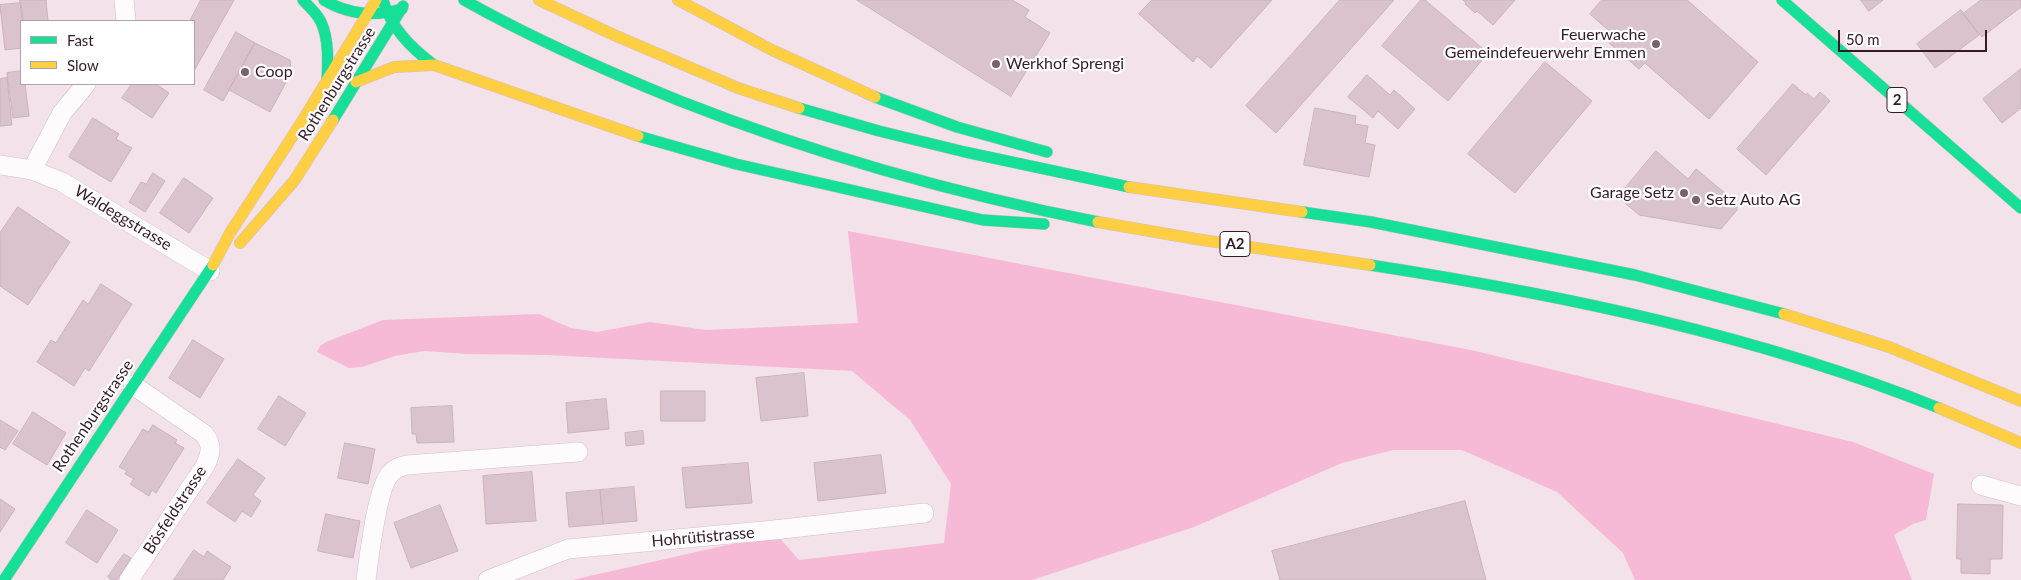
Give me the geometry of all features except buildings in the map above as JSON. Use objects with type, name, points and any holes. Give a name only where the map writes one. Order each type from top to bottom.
[{"type":"main road","points":[[303,0],[316,15],[323,28],[328,66],[327,82]]},
{"type":"main road","points":[[324,0],[347,11],[391,18]]},
{"type":"main road","name":"Rothenburgstrasse","points":[[4,580],[210,271],[230,233],[327,82],[376,0]]},
{"type":"main road","points":[[383,0],[384,7],[416,52],[434,65],[596,122],[671,146],[736,164],[983,220],[1141,229]]},
{"type":"main road","name":"A2","points":[[464,0],[490,15],[596,67],[727,121],[851,162],[985,197],[1141,229],[1430,275],[1577,301],[1664,321],[1791,356],[1909,396],[2021,443]]},
{"type":"main road","points":[[539,0],[614,36],[738,88],[827,117],[965,152],[1125,186],[1370,222],[1636,275],[1777,312],[1889,347],[2021,401]]},
{"type":"main road","points":[[678,0],[753,40],[870,96],[971,131],[1057,154]]},
{"type":"main road","name":"2","points":[[1782,0],[2018,200]]},
{"type":"main road","points":[[391,18],[404,4]]},
{"type":"main road","name":"Rothenburgstrasse","points":[[210,271],[242,241],[294,181],[356,82],[391,18]]},
{"type":"main road","points":[[356,82],[394,67],[434,65]]},
{"type":"main road","points":[[1311,202],[1370,222]]},
{"type":"street","points":[[124,0],[126,20]]},
{"type":"street","points":[[32,170],[62,113],[85,85]]},
{"type":"street","name":"Waldeggstrasse","points":[[0,166],[32,170],[49,175],[210,271]]},
{"type":"street","name":"Bösfeldstrasse","points":[[129,580],[205,466],[211,448],[210,441],[204,434],[133,385]]},
{"type":"street","points":[[366,580],[371,540],[384,484],[388,475],[395,469],[407,465],[578,452]]},
{"type":"street","points":[[1981,485],[2021,496]]},
{"type":"street","name":"Hohrütistrasse","points":[[488,580],[568,549],[765,531],[924,513]]},
{"type":"shaded area","points":[[848,231],[1471,350],[1853,442],[1934,474],[1926,520],[1913,524],[1894,535],[1912,580],[1635,580],[1623,553],[1557,492],[1462,450],[1393,450],[1342,463],[1194,527],[1032,580],[572,580],[776,534],[799,560],[944,543],[951,484],[910,420],[852,371],[548,355],[466,354],[424,351],[395,356],[362,367],[349,368],[317,352],[320,346],[326,342],[383,320],[539,314],[571,328],[597,332],[650,322],[706,330],[858,323]]},
{"type":"traffic: fast","points":[[303,0],[317,16],[324,29],[328,66],[327,81]]},
{"type":"traffic: fast","points":[[324,0],[352,12],[372,14],[402,9]]},
{"type":"traffic: fast","points":[[383,0],[391,20],[403,37],[417,52],[434,65]]},
{"type":"traffic: fast","points":[[464,0],[516,28],[597,66],[680,101],[782,138],[886,171],[992,199],[1098,222]]},
{"type":"traffic: fast","points":[[1782,0],[2021,208]]},
{"type":"traffic: fast","points":[[333,120],[403,6]]},
{"type":"traffic: fast","points":[[875,97],[957,127],[1047,152]]},
{"type":"traffic: fast","points":[[799,108],[879,131],[965,152],[1129,187]]},
{"type":"traffic: fast","points":[[638,136],[736,164],[983,220],[1044,224]]},
{"type":"traffic: fast","points":[[1302,212],[1371,222],[1635,275],[1784,314]]},
{"type":"traffic: fast","points":[[4,580],[213,265]]},
{"type":"traffic: fast","points":[[1370,265],[1515,290],[1659,320],[1800,359],[1870,382],[1939,408]]},
{"type":"traffic: slow","points":[[213,265],[230,233],[301,123],[376,0]]},
{"type":"traffic: slow","points":[[539,0],[614,35],[738,88],[799,108]]},
{"type":"traffic: slow","points":[[678,0],[772,50],[875,97]]},
{"type":"traffic: slow","points":[[356,82],[394,67],[434,65],[638,136]]},
{"type":"traffic: slow","points":[[240,243],[294,181],[333,120]]},
{"type":"traffic: slow","points":[[1129,187],[1302,212]]},
{"type":"traffic: slow","points":[[1098,222],[1370,265]]},
{"type":"traffic: slow","points":[[1784,314],[1889,347],[2021,401]]},
{"type":"traffic: slow","points":[[1939,408],[2021,443]]},
{"type":"place","name":"Feuerwache Gemeindefeuerwehr Emmen","points":[[1656,44]]},
{"type":"place","name":"Werkhof Sprengi","points":[[996,64]]},
{"type":"place","name":"Coop","points":[[245,72]]},
{"type":"place","name":"Garage Setz","points":[[1684,193]]},
{"type":"place","name":"Setz Auto AG","points":[[1696,200]]}]
